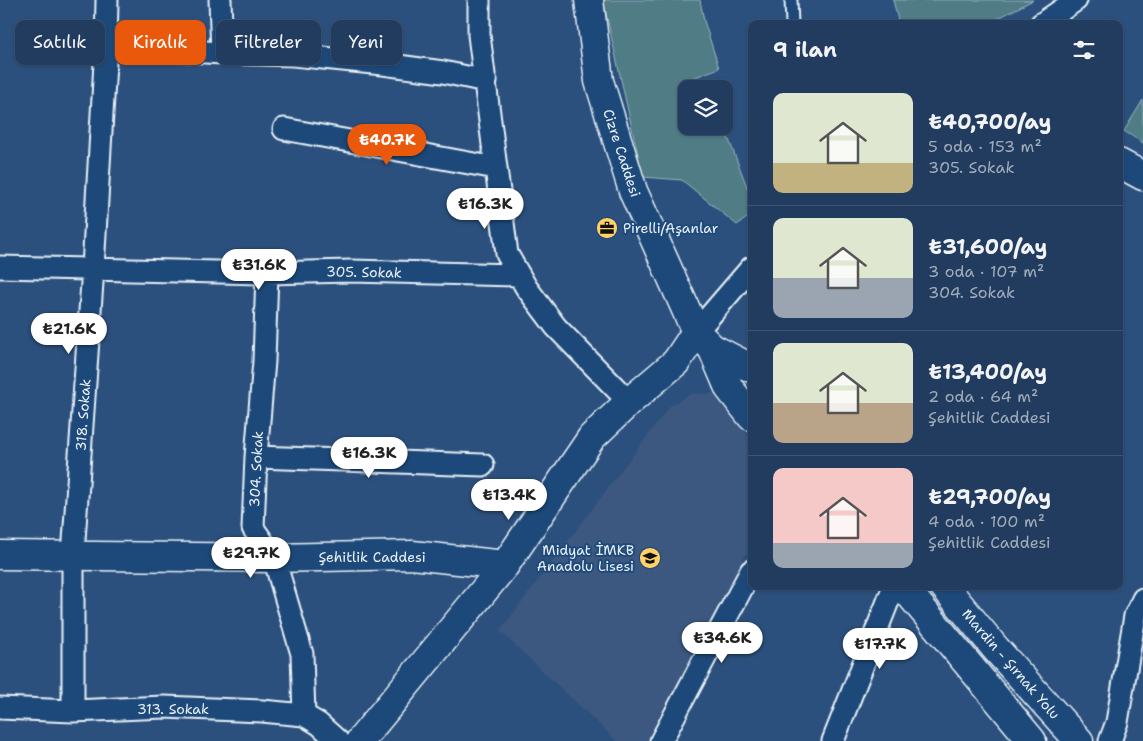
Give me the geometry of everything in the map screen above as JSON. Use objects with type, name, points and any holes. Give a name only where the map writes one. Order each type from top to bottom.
[{"type":"street","name":"318. Sokak","points":[[73,710],[73,555],[93,268],[107,0]]},
{"type":"street","points":[[220,0],[221,20]]},
{"type":"street","points":[[479,0],[479,35],[507,254],[519,275],[556,327],[629,402]]},
{"type":"street","name":"Cizre Caddesi","points":[[589,0],[599,81],[632,191],[704,340]]},
{"type":"street","points":[[1048,20],[1076,0]]},
{"type":"street","points":[[106,46],[216,53]]},
{"type":"street","points":[[321,58],[443,72],[486,81]]},
{"type":"street","points":[[284,129],[496,168]]},
{"type":"street","points":[[1123,165],[1143,176]]},
{"type":"street","name":"305. Sokak","points":[[0,267],[267,273],[351,271],[519,275]]},
{"type":"street","name":"304. Sokak","points":[[267,273],[264,361],[256,457],[253,528],[274,558],[302,654],[304,715]]},
{"type":"street","points":[[360,741],[505,565],[592,437],[629,402],[704,340],[748,273]]},
{"type":"street","points":[[704,340],[748,366]]},
{"type":"street","points":[[704,340],[729,388],[748,412]]},
{"type":"street","points":[[256,457],[483,465]]},
{"type":"street","name":"Şehitlik Caddesi","points":[[0,555],[274,558],[412,555],[505,565]]},
{"type":"street","points":[[662,741],[748,577]]},
{"type":"street","points":[[832,741],[892,590]]},
{"type":"street","points":[[906,590],[1032,741]]},
{"type":"street","name":"Mardin - Şırnak Yolu","points":[[947,590],[996,649],[1079,741]]},
{"type":"street","points":[[1110,741],[1117,722],[1135,616],[1143,599]]},
{"type":"street","name":"313. Sokak","points":[[0,708],[73,710],[164,708],[262,711],[304,715],[319,724],[338,741]]},
{"type":"lane","points":[[791,0],[792,20]]},
{"type":"shaded area","name":"Midyat İMKB Anadolu Lisesi","points":[[691,394],[718,394],[748,436],[748,550],[648,741],[617,741],[500,631],[670,406]]},
{"type":"green space","points":[[603,0],[700,0],[704,21],[719,68],[688,80],[678,80],[678,135],[727,135],[748,189],[748,217],[737,225],[682,180],[643,177]]},
{"type":"green space","points":[[893,0],[1033,0],[995,20],[898,20]]},
{"type":"green space","points":[[1143,100],[1143,143],[1124,131]]},
{"type":"place","name":"Pirelli/Aşanlar","points":[[607,228]]},
{"type":"place","name":"Midyat İMKB Anadolu Lisesi","points":[[650,558]]}]
